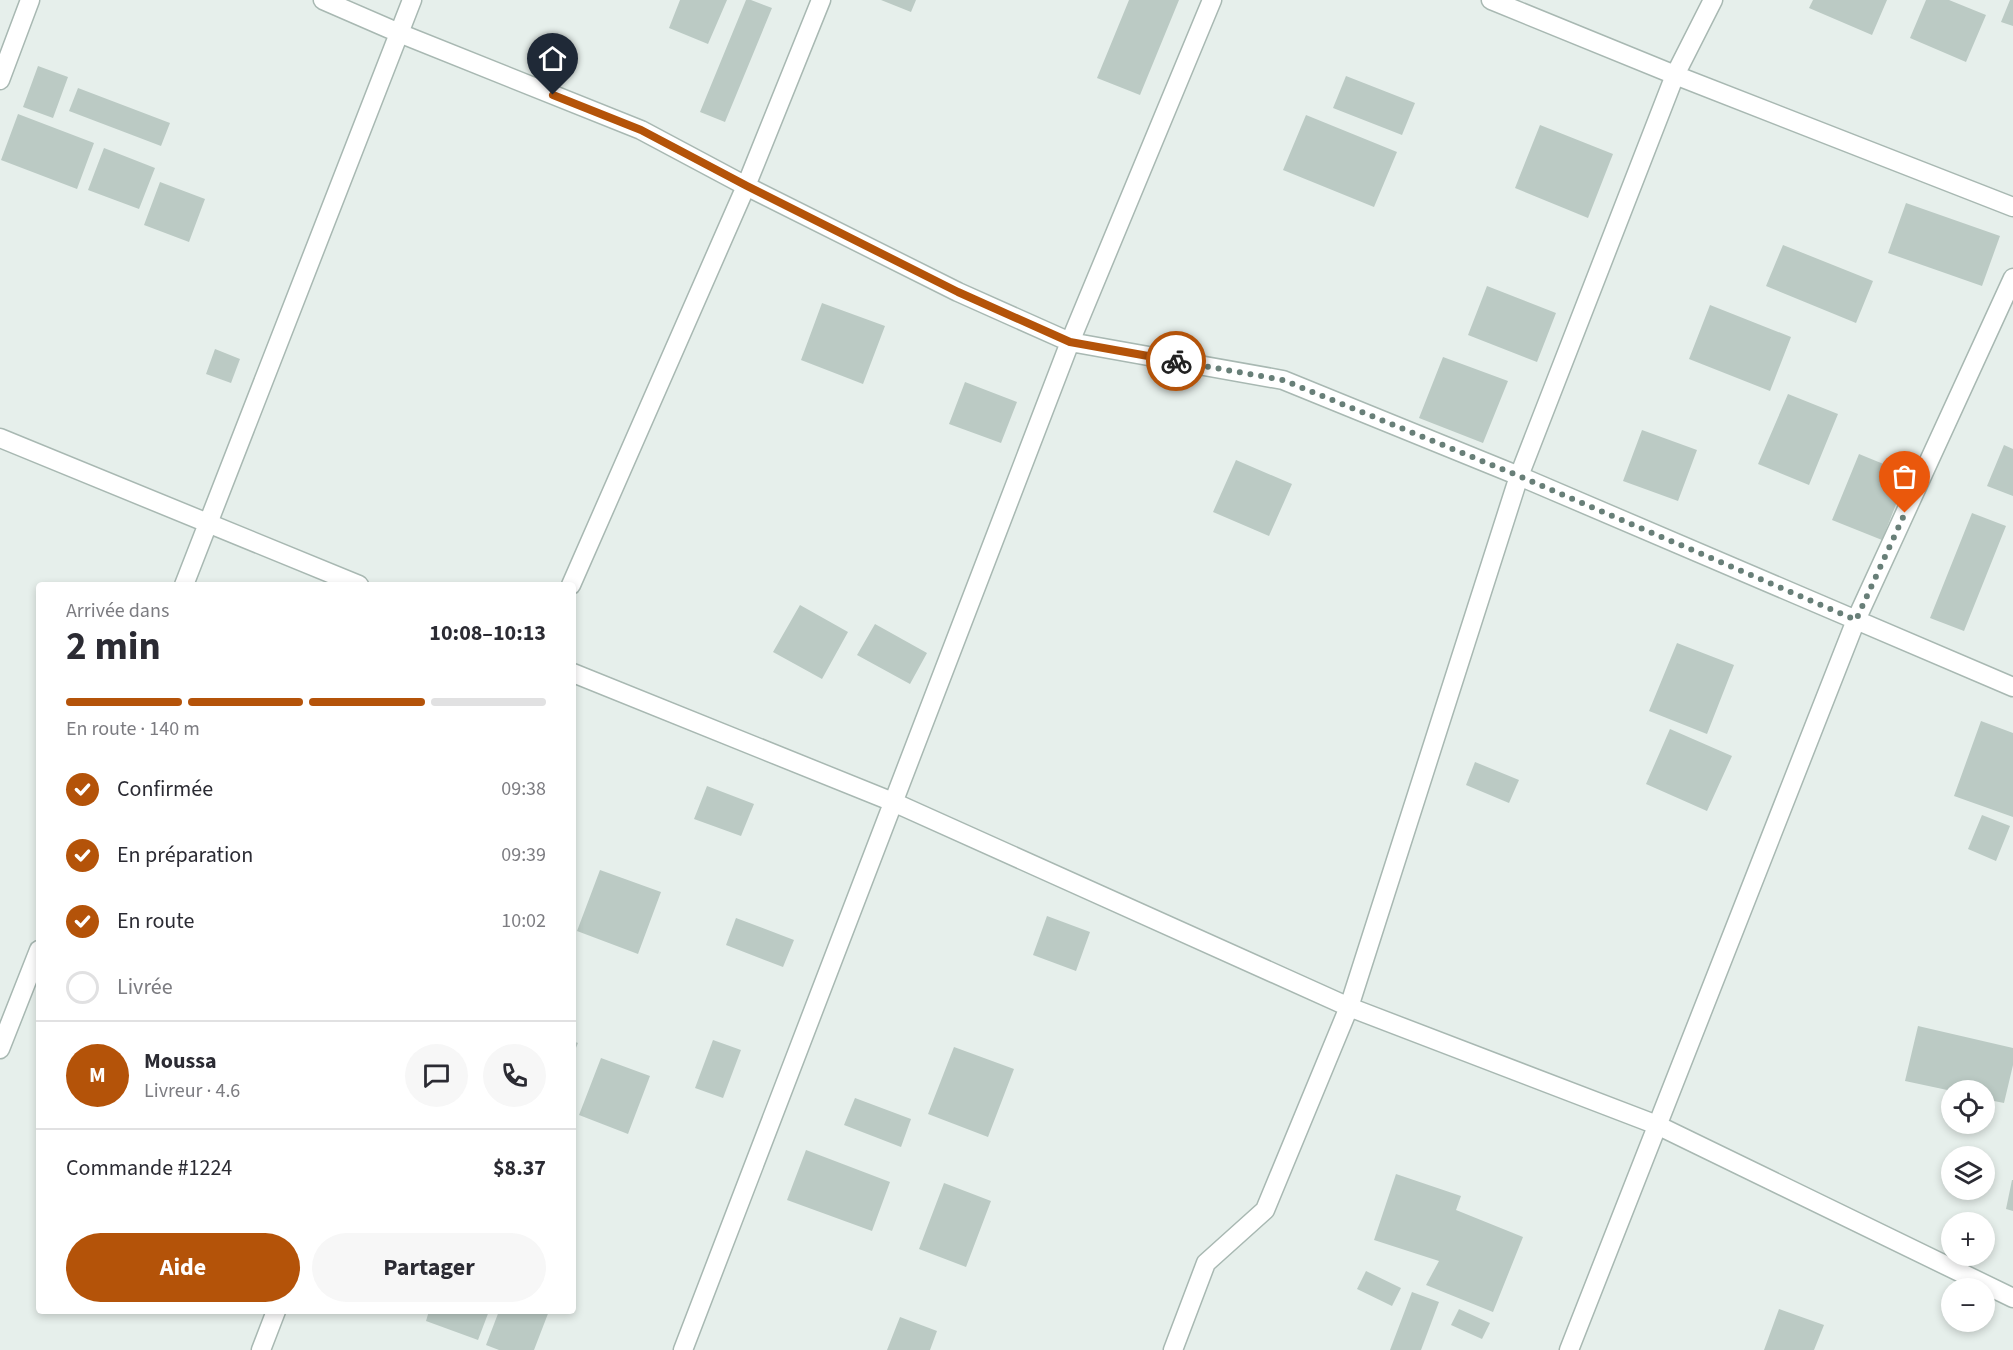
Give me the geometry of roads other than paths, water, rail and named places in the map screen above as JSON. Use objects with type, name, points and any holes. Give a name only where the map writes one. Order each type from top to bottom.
[{"type":"street","points":[[0,81],[30,0]]},
{"type":"street","points":[[323,0],[641,130],[958,292],[1070,342],[1283,380],[1519,476],[2013,687]]},
{"type":"street","points":[[185,582],[412,0]]},
{"type":"street","points":[[572,582],[747,186],[821,0]]},
{"type":"street","points":[[683,1350],[1070,342],[1212,0]]},
{"type":"street","points":[[1491,0],[1675,75],[2013,207]]},
{"type":"street","points":[[1173,1350],[1206,1263],[1265,1210],[1349,1007],[1519,476],[1675,75],[1713,0]]},
{"type":"street","points":[[1569,1350],[1856,620],[2013,278]]},
{"type":"street","points":[[0,438],[352,582]]},
{"type":"street","points":[[576,674],[893,802],[1349,1007],[1657,1125],[2013,1299]]},
{"type":"street","points":[[0,1048],[36,958]]},
{"type":"street","points":[[261,1350],[275,1314]]}]
